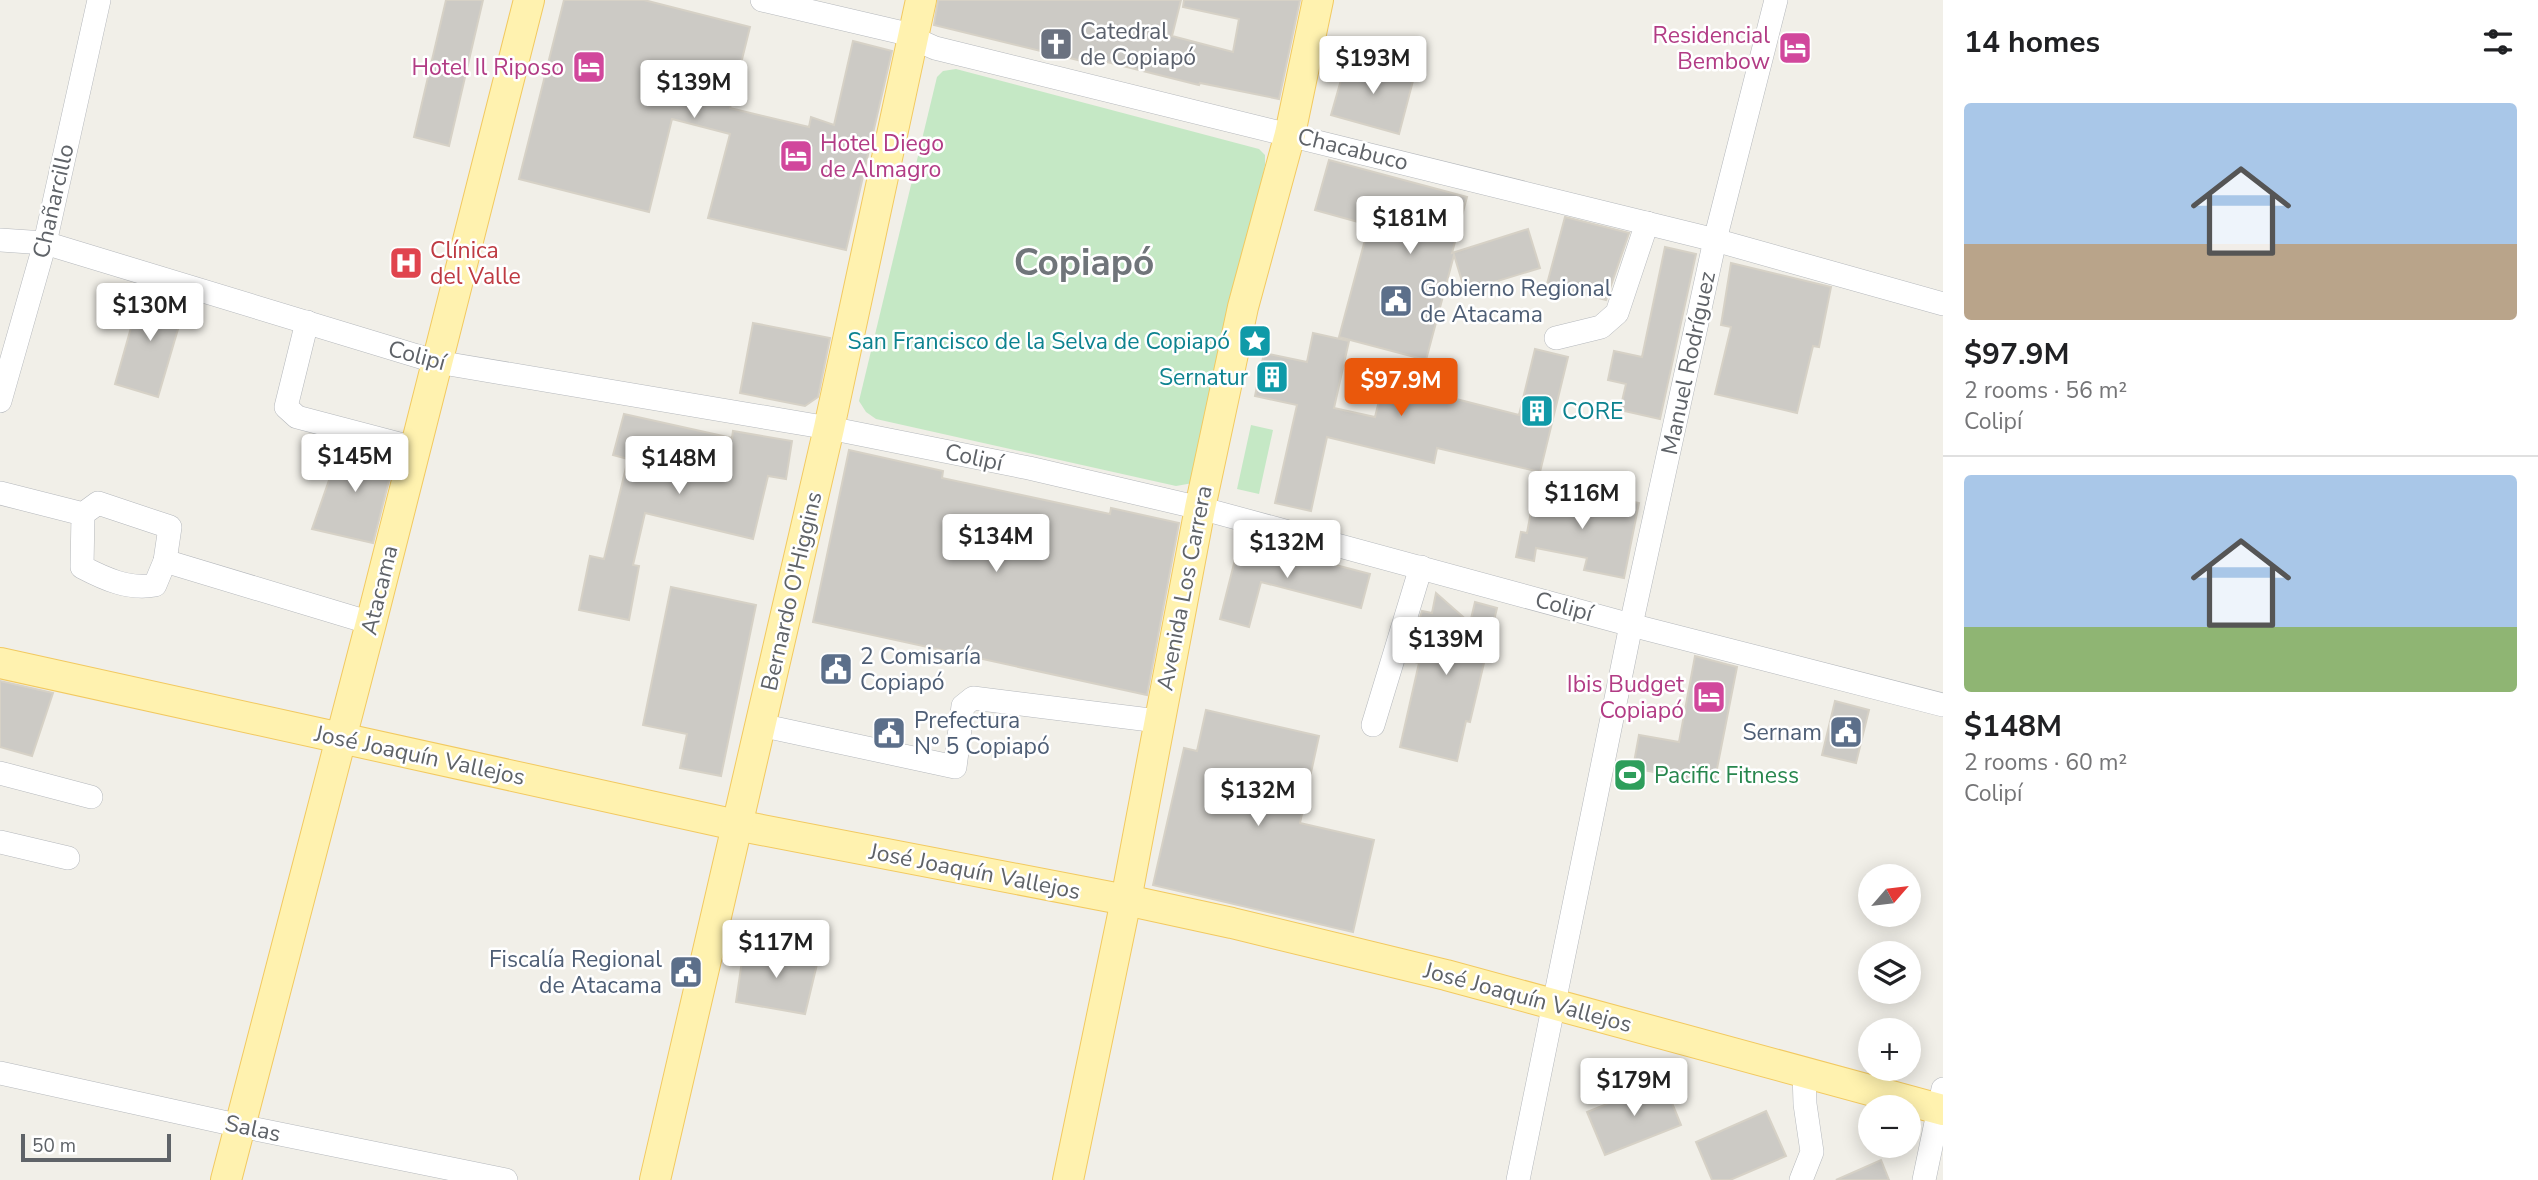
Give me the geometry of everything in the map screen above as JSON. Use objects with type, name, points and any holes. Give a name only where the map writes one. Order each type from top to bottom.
[{"type":"main road","name":"Atacama","points":[[226,1180],[529,0]]},
{"type":"main road","name":"Bernardo O'Higgins","points":[[655,1180],[829,428],[920,0]]},
{"type":"main road","name":"Avenida Los Carrera","points":[[1068,1180],[1126,900],[1200,508],[1243,307],[1290,134],[1318,0]]},
{"type":"main road","name":"José Joaquín Vallejos","points":[[0,663],[736,825],[1126,900],[1338,947],[1804,1072],[1942,1103]]},
{"type":"street","name":"Chañarcillo","points":[[0,401],[45,243],[99,0]]},
{"type":"street","name":"Chacabuco","points":[[762,0],[899,32],[934,48],[1715,240],[1943,304]]},
{"type":"street","name":"Manuel Rodríguez","points":[[1518,1180],[1631,625],[1715,240],[1776,0]]},
{"type":"street","points":[[1556,338],[1601,327],[1617,313],[1647,223]]},
{"type":"street","name":"Colipí","points":[[0,240],[45,243],[437,362],[829,428],[1029,468],[1200,508],[1631,625],[1943,705]]},
{"type":"street","points":[[307,322],[286,407],[297,417],[415,448]]},
{"type":"street","points":[[0,493],[83,514]]},
{"type":"street","points":[[98,503],[170,527],[164,561],[155,585],[143,587],[108,581],[82,567],[83,514],[98,503]]},
{"type":"street","points":[[164,561],[371,623]]},
{"type":"street","points":[[1373,725],[1422,567]]},
{"type":"street","points":[[760,725],[955,767],[963,706],[973,698],[1158,722]]},
{"type":"street","points":[[0,774],[91,797]]},
{"type":"street","points":[[0,842],[68,858]]},
{"type":"street","points":[[1801,1180],[1812,1153],[1805,1104],[1804,1072]]},
{"type":"street","name":"Salas","points":[[0,1073],[506,1180]]},
{"type":"street","points":[[1924,1180],[1942,1103]]},
{"type":"green space","points":[[956,69],[1259,149],[1265,155],[1265,165],[1193,483],[1176,486],[876,419],[866,412],[859,401],[937,77],[943,71]]},
{"type":"green space","points":[[1251,425],[1273,430],[1259,494],[1237,489]]},
{"type":"building","points":[[446,0],[483,0],[449,146],[414,137]]},
{"type":"building","points":[[564,0],[644,0],[750,27],[730,108],[809,127],[811,117],[834,125],[853,41],[892,51],[846,250],[708,218],[730,134],[672,119],[649,212],[519,179]]},
{"type":"building","points":[[938,0],[1181,0],[1172,36],[1233,52],[1239,19],[1183,7],[1184,0],[1300,0],[1279,99],[1200,83],[1199,85],[1095,59],[1094,64],[934,25]]},
{"type":"building","points":[[1347,59],[1414,77],[1399,134],[1331,115]]},
{"type":"building","points":[[1329,160],[1467,197],[1452,253],[1528,229],[1540,268],[1465,291],[1454,255],[1426,360],[1339,337],[1369,225],[1315,210]]},
{"type":"building","points":[[1565,217],[1629,233],[1606,300],[1547,284]]},
{"type":"building","points":[[1665,247],[1696,254],[1660,419],[1620,410],[1626,384],[1608,380],[1614,351],[1642,357]]},
{"type":"building","points":[[1731,263],[1831,287],[1819,347],[1813,346],[1797,413],[1715,394],[1731,327],[1721,325]]},
{"type":"building","points":[[142,289],[186,302],[158,397],[115,384]]},
{"type":"building","points":[[753,323],[830,338],[818,397],[805,406],[740,393]]},
{"type":"building","points":[[1313,333],[1349,341],[1334,408],[1375,417],[1380,397],[1393,400],[1397,384],[1519,415],[1535,349],[1568,357],[1540,472],[1437,448],[1434,463],[1327,437],[1311,511],[1275,503],[1297,405],[1255,396],[1264,353],[1307,362]]},
{"type":"building","points":[[624,414],[732,438],[733,431],[792,441],[786,479],[768,476],[753,539],[645,513],[633,565],[639,566],[629,620],[579,610],[590,556],[604,559],[628,459],[613,455]]},
{"type":"building","points":[[342,443],[395,457],[373,543],[312,529]]},
{"type":"building","points":[[849,450],[943,471],[942,478],[1110,514],[1111,508],[1179,523],[1147,695],[813,622]]},
{"type":"building","points":[[1535,490],[1597,503],[1599,495],[1639,503],[1624,578],[1584,570],[1587,558],[1536,548],[1534,561],[1516,557],[1521,532],[1527,533]]},
{"type":"building","points":[[1240,540],[1370,574],[1361,608],[1261,582],[1249,627],[1220,619]]},
{"type":"building","points":[[671,587],[756,605],[721,776],[680,768],[687,734],[643,725]]},
{"type":"building","points":[[1436,593],[1470,623],[1475,602],[1497,608],[1470,722],[1466,721],[1457,761],[1400,747],[1419,663],[1407,660],[1422,611],[1432,613]]},
{"type":"building","name":"Ibis Budget Copiapó","points":[[1695,656],[1737,667],[1714,784],[1633,768],[1639,735],[1679,742]]},
{"type":"building","points":[[0,681],[53,693],[32,756],[0,747]]},
{"type":"building","name":"Sernam","points":[[1835,701],[1869,710],[1856,763],[1822,755]]},
{"type":"building","points":[[1206,710],[1319,736],[1300,823],[1374,840],[1353,932],[1153,885],[1184,748],[1197,751]]},
{"type":"building","points":[[744,947],[818,960],[805,1014],[736,1002]]},
{"type":"building","points":[[1663,1081],[1681,1125],[1605,1155],[1587,1112]]},
{"type":"building","points":[[1766,1111],[1786,1156],[1730,1180],[1712,1180],[1696,1142]]},
{"type":"building","points":[[1881,1160],[1889,1180],[1836,1180]]},
{"type":"place","name":"Catedral de Copiapó","points":[[1056,44]]},
{"type":"place","name":"Residencial Bembow","points":[[1795,48]]},
{"type":"place","name":"Hotel Il Riposo","points":[[589,67]]},
{"type":"place","name":"Hotel Diego de Almagro","points":[[796,156]]},
{"type":"place","name":"Clínica del Valle","points":[[406,263]]},
{"type":"place","name":"Gobierno Regional de Atacama","points":[[1396,301]]},
{"type":"place","name":"San Francisco de la Selva de Copiapó","points":[[1255,341]]},
{"type":"place","name":"Sernatur","points":[[1272,377]]},
{"type":"place","name":"CORE","points":[[1537,411]]},
{"type":"place","name":"2 Comisaría Copiapó","points":[[836,669]]},
{"type":"place","name":"Ibis Budget Copiapó","points":[[1709,697]]},
{"type":"place","name":"Sernam","points":[[1846,732]]},
{"type":"place","name":"Prefectura N° 5 Copiapó","points":[[889,733]]},
{"type":"place","name":"Pacific Fitness","points":[[1630,775]]},
{"type":"place","name":"Fiscalía Regional de Atacama","points":[[686,972]]},
{"type":"district","name":"Copiapó","points":[[1084,262]]}]
